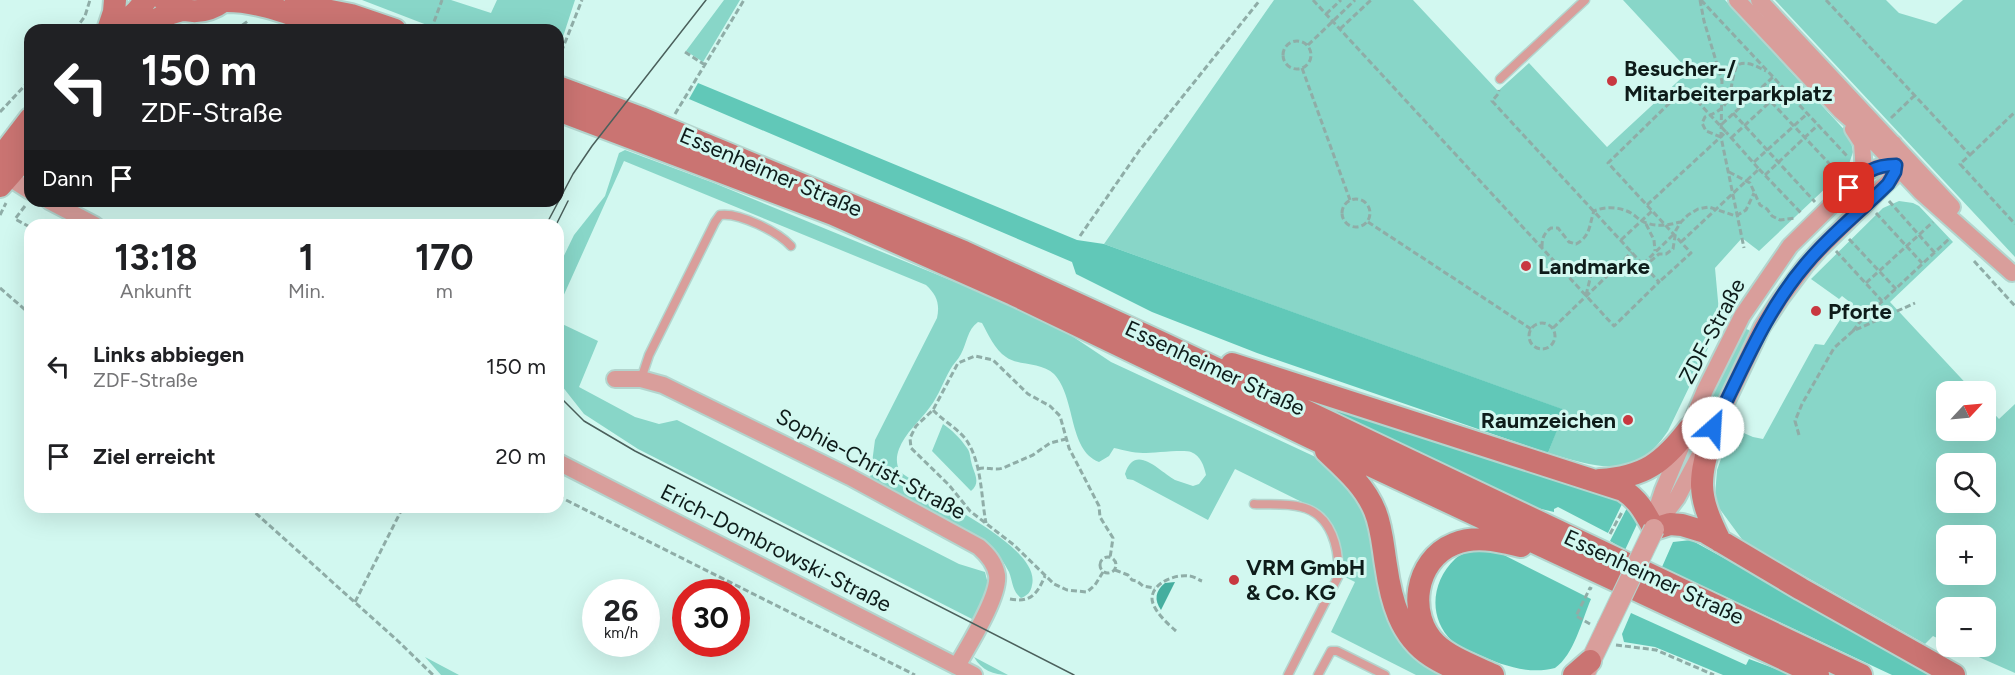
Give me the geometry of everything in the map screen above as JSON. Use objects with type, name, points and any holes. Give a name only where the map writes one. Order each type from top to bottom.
[{"type":"main road","points":[[110,24],[115,0]]},
{"type":"main road","points":[[123,24],[146,0]]},
{"type":"main road","points":[[294,0],[320,9],[343,22]]},
{"type":"main road","points":[[150,24],[169,13],[173,5],[204,11],[224,1],[243,1],[343,22]]},
{"type":"main road","name":"Essenheimer Straße","points":[[564,89],[640,118],[964,252],[1162,343],[1861,675]]},
{"type":"main road","name":"Essenheimer Straße","points":[[564,112],[833,213],[1013,294],[1312,438],[1818,675]]},
{"type":"main road","points":[[3,174],[24,131]]},
{"type":"main road","points":[[3,174],[24,157]]},
{"type":"main road","points":[[1162,343],[1324,392],[1630,494],[1641,506],[1654,529],[1670,524],[1682,525],[1720,540],[1801,589],[1954,675]]},
{"type":"main road","points":[[1713,428],[1701,471],[1701,488],[1705,507],[1720,540]]},
{"type":"main road","points":[[1593,480],[1629,476],[1652,467],[1674,449],[1689,429]]},
{"type":"main road","points":[[1312,438],[1361,486],[1375,510],[1382,536],[1392,597],[1397,614],[1406,630],[1416,644],[1431,656],[1468,675]]},
{"type":"main road","points":[[1492,675],[1451,655],[1427,634],[1418,606],[1418,590],[1422,577],[1437,555],[1452,544],[1467,540],[1482,538],[1497,540],[1558,553]]},
{"type":"street","points":[[326,0],[343,22]]},
{"type":"street","points":[[1737,0],[1921,192],[2013,275]]},
{"type":"street","points":[[1760,0],[2013,275]]},
{"type":"street","points":[[1841,111],[1863,143],[1858,168]]},
{"type":"street","points":[[1894,144],[1896,165]]},
{"type":"street","name":"ZDF-Straße","points":[[1654,529],[1659,501],[1705,390],[1742,316],[1790,246],[1858,168],[1896,165],[1915,168]]},
{"type":"street","name":"ZDF-Straße","points":[[1654,529],[1677,498],[1762,327],[1781,297],[1805,266],[1885,196],[1896,165]]},
{"type":"street","points":[[3,174],[24,187]]},
{"type":"street","points":[[1885,196],[1900,188],[1921,192]]},
{"type":"street","points":[[61,207],[84,219]]},
{"type":"street","name":"Sophie-Christ-Straße","points":[[615,379],[641,379],[663,385],[769,436],[959,535],[985,552],[997,576],[996,591],[957,666]]},
{"type":"street","name":"Erich-Dombrowski-Straße","points":[[564,465],[974,675]]},
{"type":"street","points":[[1583,670],[1654,529]]},
{"type":"lane","points":[[1500,79],[1586,0]]},
{"type":"lane","points":[[641,379],[649,355],[720,215],[729,213],[776,233],[791,246]]},
{"type":"lane","points":[[1742,316],[1762,327]]},
{"type":"lane","points":[[1254,504],[1302,507],[1312,512],[1322,519],[1331,531],[1339,563],[1338,577],[1288,675]]},
{"type":"lane","points":[[1318,675],[1330,651],[1337,651],[1385,675]]},
{"type":"path","points":[[79,24],[85,16],[90,0]]},
{"type":"path","points":[[433,24],[442,0]]},
{"type":"path","points":[[564,45],[582,0]]},
{"type":"path","points":[[672,119],[744,0]]},
{"type":"path","points":[[1080,236],[1140,151],[1260,0]]},
{"type":"path","points":[[1312,0],[1614,326],[1691,253],[1608,163],[1685,88],[1722,125],[1802,217],[1780,220],[1772,216],[1760,205],[1750,183],[1729,172]]},
{"type":"path","points":[[1326,14],[1341,0]]},
{"type":"path","points":[[1308,45],[1355,0]]},
{"type":"path","points":[[1340,29],[1371,0]]},
{"type":"path","points":[[1700,0],[1769,73]]},
{"type":"path","points":[[1700,0],[1722,81],[1721,137],[1744,248]]},
{"type":"path","points":[[1826,0],[1970,154]]},
{"type":"path","points":[[243,24],[252,17]]},
{"type":"path","points":[[1291,41],[1303,41],[1308,45],[1310,61],[1302,68],[1291,68],[1287,65],[1282,56],[1283,50],[1291,41]]},
{"type":"path","points":[[685,52],[705,65]]},
{"type":"path","points":[[1721,137],[1706,131],[1702,123],[1705,117],[1722,108],[1731,96],[1737,65],[1751,63],[1773,76],[1858,168]]},
{"type":"path","points":[[1302,68],[1350,200]]},
{"type":"path","points":[[1722,125],[1773,76]]},
{"type":"path","points":[[1500,79],[1498,94],[1492,101],[1659,282]]},
{"type":"path","points":[[0,112],[24,86]]},
{"type":"path","points":[[1759,89],[1842,178]]},
{"type":"path","points":[[1731,138],[1784,89]]},
{"type":"path","points":[[1890,118],[1915,96]]},
{"type":"path","points":[[2015,112],[1960,164],[2015,224]]},
{"type":"path","points":[[1733,113],[1816,203]]},
{"type":"path","points":[[1754,162],[1807,114]]},
{"type":"path","points":[[1765,175],[1818,125]]},
{"type":"path","points":[[1647,205],[1726,132]]},
{"type":"path","points":[[1681,242],[1759,169]]},
{"type":"path","points":[[1656,254],[1666,254],[1673,249],[1676,230],[1688,215],[1698,209],[1709,207],[1736,216],[1746,210],[1754,193]]},
{"type":"path","points":[[1885,196],[1935,253]]},
{"type":"path","points":[[1350,200],[1363,200],[1368,204],[1370,216],[1368,222],[1354,227],[1346,222],[1342,213],[1346,203],[1350,200]]},
{"type":"path","points":[[24,206],[15,219],[24,224]]},
{"type":"path","points":[[1594,211],[1608,208],[1628,211],[1643,222],[1654,240],[1656,254]]},
{"type":"path","points":[[1542,247],[1545,232],[1551,228],[1558,228],[1569,242],[1576,244],[1582,241],[1588,235],[1594,211]]},
{"type":"path","points":[[1621,240],[1643,222],[1652,211]]},
{"type":"path","points":[[1875,212],[1923,264]]},
{"type":"path","points":[[1866,283],[1935,219]]},
{"type":"path","points":[[1368,222],[1531,328]]},
{"type":"path","points":[[1643,222],[1665,225],[1681,222]]},
{"type":"path","points":[[1586,295],[1592,271],[1599,266],[1627,275],[1640,270],[1675,235]]},
{"type":"path","points":[[1848,237],[1898,288]]},
{"type":"path","points":[[1799,435],[1795,421],[1814,381],[1834,348],[1882,301],[1923,264],[1929,262],[1952,237]]},
{"type":"path","points":[[1835,250],[1882,301]]},
{"type":"path","points":[[1553,327],[1632,252]]},
{"type":"path","points":[[1997,287],[2015,306]]},
{"type":"path","points":[[0,288],[24,309]]},
{"type":"path","points":[[1853,331],[1915,303]]},
{"type":"path","points":[[1544,323],[1553,327],[1556,338],[1550,347],[1545,349],[1535,347],[1531,343],[1529,333],[1535,325],[1544,323]]},
{"type":"path","points":[[1103,572],[1091,590],[1082,593],[1060,588],[1014,545],[970,511],[949,485],[910,446],[910,438],[916,426],[933,410],[958,363],[969,357],[982,356],[993,360],[1028,394],[1043,401],[1060,416],[1065,439],[1099,506],[1100,517],[1111,533],[1113,544],[1110,558]]},
{"type":"path","points":[[933,410],[968,442],[978,470],[987,524]]},
{"type":"path","points":[[978,470],[1003,468],[1034,455],[1050,443],[1065,439]]},
{"type":"path","points":[[564,499],[915,675]]},
{"type":"path","points":[[1610,534],[1627,502]]},
{"type":"path","points":[[256,513],[433,675]]},
{"type":"path","points":[[355,602],[399,513]]},
{"type":"path","points":[[1115,570],[1116,562],[1110,558],[1104,558],[1100,568],[1103,572],[1108,574],[1115,570],[1128,574],[1132,580],[1143,586],[1155,588]]},
{"type":"path","points":[[1176,631],[1154,606],[1152,599],[1155,588],[1170,579],[1190,575],[1202,581]]},
{"type":"path","points":[[1010,599],[1021,601],[1028,599],[1036,593],[1045,576]]},
{"type":"path","points":[[1590,588],[1576,616],[1604,632],[1656,650],[1714,675]]},
{"type":"shaded area","points":[[362,0],[451,0],[491,13],[497,0],[575,0],[564,34],[564,24],[424,24]]},
{"type":"shaded area","points":[[724,0],[740,0],[703,62],[686,51]]},
{"type":"shaded area","points":[[1274,0],[1413,0],[1498,91],[1529,63],[1607,147],[1689,71],[1623,0],[1725,0],[1850,136],[1853,152],[1848,167],[1759,251],[1742,238],[1715,268],[1720,323],[1668,431],[1655,447],[1642,458],[1628,464],[1599,466],[1583,463],[1548,453],[1564,410],[1104,244]]},
{"type":"shaded area","points":[[1775,0],[1886,0],[1899,13],[1936,24],[1963,0],[2015,0],[2015,257]]},
{"type":"shaded area","points":[[698,83],[1077,240],[1104,244],[1565,410],[1548,453],[1257,353],[1152,312],[1076,274],[1072,262],[689,99]]},
{"type":"shaded area","points":[[625,150],[714,183],[1016,307],[1069,334],[1111,362],[1322,460],[1366,506],[1384,587],[1459,675],[1416,675],[1331,632],[1355,582],[1345,577],[1336,532],[1327,517],[1320,511],[1235,469],[1208,520],[1133,480],[1127,479],[1125,474],[1129,465],[1135,460],[1148,462],[1175,480],[1193,486],[1199,484],[1206,475],[1200,459],[1188,451],[1139,453],[1114,448],[1109,456],[1099,462],[1089,456],[1077,435],[1066,396],[1054,374],[1049,370],[1006,357],[995,346],[982,323],[978,322],[933,402],[902,443],[897,455],[897,463],[900,472],[999,536],[1025,560],[1031,573],[1032,585],[1031,590],[1021,598],[1014,589],[1005,565],[989,545],[870,478],[875,440],[937,318],[937,300],[930,289],[926,285],[624,161],[564,295],[564,256],[574,235],[605,196],[619,153]]},
{"type":"shaded area","points":[[1899,201],[1919,206],[1953,242],[1890,302],[1964,381],[1936,381],[1936,441],[1996,441],[1996,416],[1999,419],[2015,404],[2015,673],[1979,657],[1996,657],[1996,597],[1936,597],[1936,638],[1933,636],[1925,644],[1744,542],[1719,508],[1715,496],[1717,470],[1732,428],[1763,439],[1815,344],[1824,345],[1851,303],[1842,296],[1839,299],[1811,279],[1883,208]]},
{"type":"shaded area","points":[[564,325],[598,341],[579,387],[635,417],[659,424],[677,420],[959,564],[985,572],[988,584],[974,620],[638,449],[584,414],[564,389]]},
{"type":"shaded area","points":[[1749,330],[1749,334],[1675,490],[1672,492],[1668,489],[1743,331]]},
{"type":"shaded area","points":[[1268,381],[1624,500],[1608,533],[1558,507],[1554,509],[1554,512],[1520,504]]},
{"type":"shaded area","points":[[943,424],[959,438],[969,451],[976,477],[976,484],[971,491],[932,451]]},
{"type":"shaded area","points":[[1628,506],[1638,522],[1625,550],[1610,541]]},
{"type":"shaded area","points":[[1691,540],[1937,675],[1892,675],[1662,567],[1673,542]]},
{"type":"shaded area","points":[[1475,549],[1498,552],[1591,599],[1572,646],[1562,662],[1555,668],[1525,670],[1505,665],[1457,645],[1444,632],[1436,611],[1437,589],[1441,578],[1455,559]]},
{"type":"shaded area","points":[[1175,582],[1161,610],[1157,603],[1157,592],[1165,583]]},
{"type":"shaded area","points":[[1631,613],[1746,665],[1749,659],[1792,675],[1723,675],[1655,647],[1624,642],[1622,634]]},
{"type":"shaded area","points":[[425,657],[459,675],[441,675]]},
{"type":"shaded area","points":[[974,657],[1008,675],[988,671]]},
{"type":"tram line","points":[[564,191],[592,146],[706,0]]},
{"type":"tram line","points":[[559,219],[568,201]]},
{"type":"tram line","points":[[549,219],[556,207]]},
{"type":"tram line","points":[[564,401],[584,421],[635,451],[1074,675]]},
{"type":"place","name":"Besucher-/ Mitarbeiterparkplatz","points":[[1612,81]]},
{"type":"place","name":"Landmarke","points":[[1526,266]]},
{"type":"place","name":"Pforte","points":[[1816,311]]},
{"type":"place","name":"Raumzeichen","points":[[1628,420]]},
{"type":"place","name":"VRM GmbH & Co. KG","points":[[1234,580]]},
{"type":"route","points":[[1713,428],[1762,327],[1781,297],[1820,249],[1888,184],[1893,177],[1896,165],[1870,170],[1849,188]]}]
